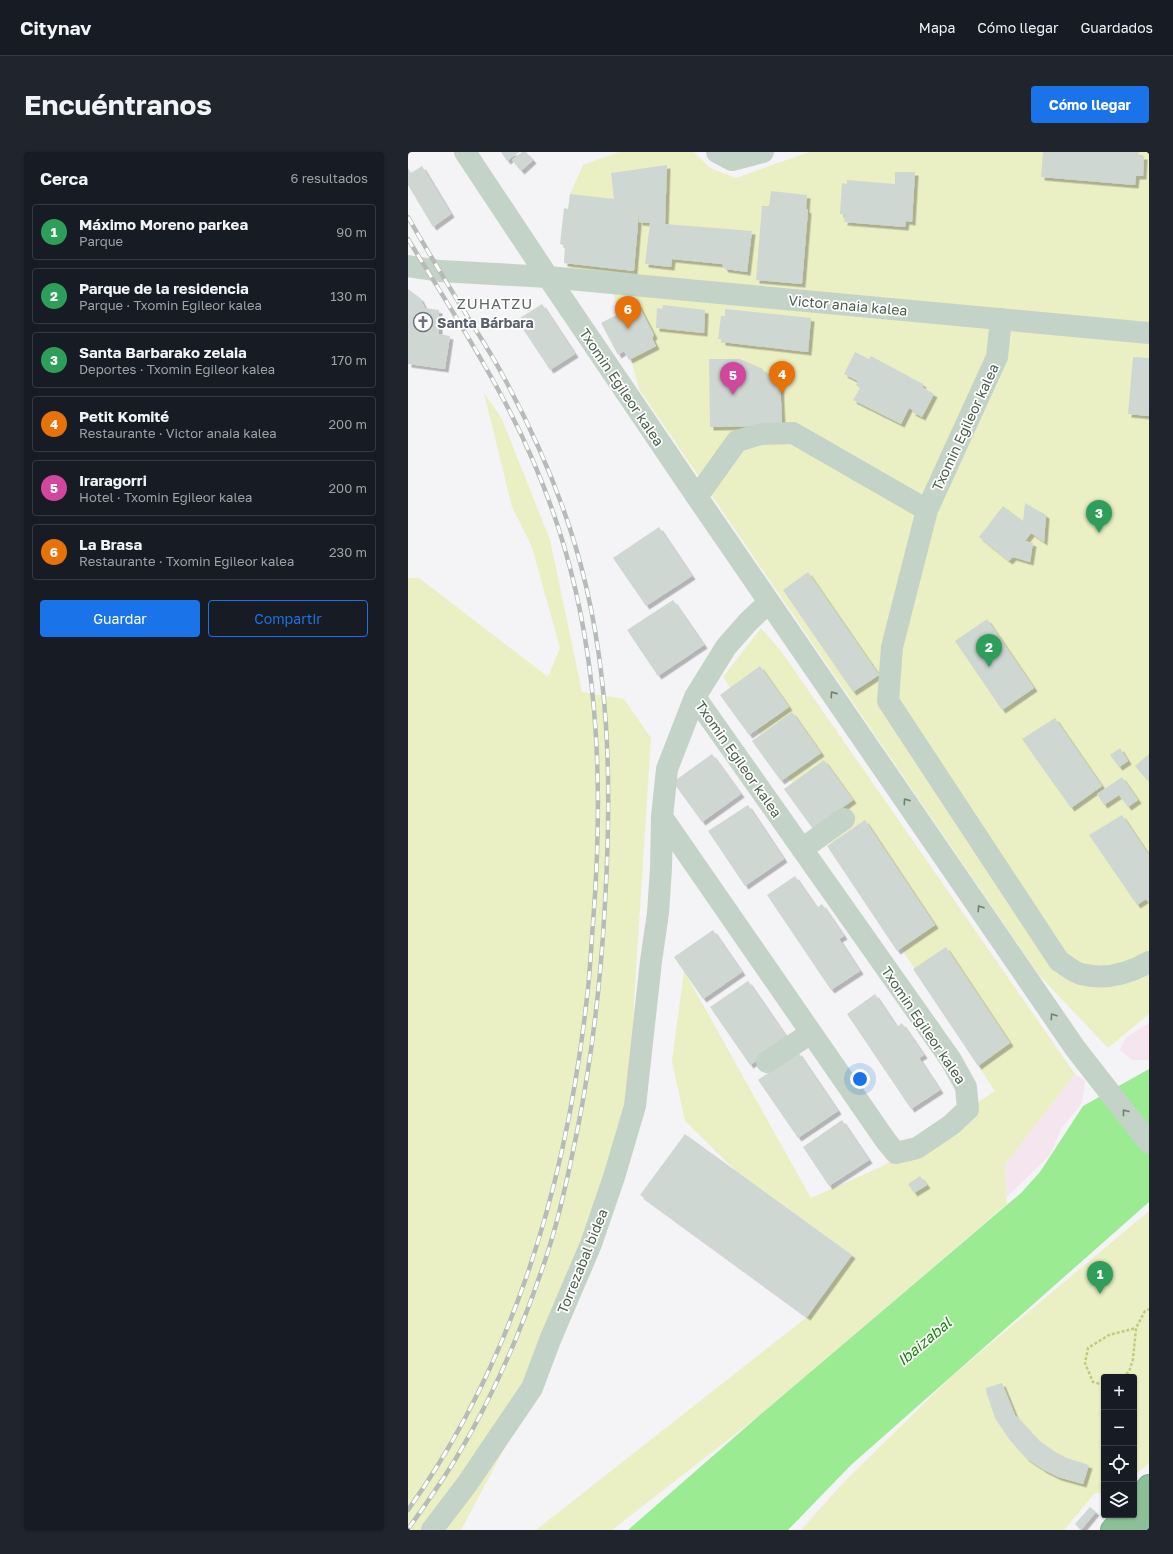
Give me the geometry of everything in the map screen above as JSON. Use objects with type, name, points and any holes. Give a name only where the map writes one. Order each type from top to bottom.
[{"type":"highway","points":[[1137,1500],[1149,1486]]},
{"type":"highway","points":[[1132,1530],[1149,1510]]},
{"type":"highway","points":[[1112,1530],[1122,1518]]},
{"type":"street","name":"Txomin Egileor kalea","points":[[465,152],[697,497],[1075,1048],[1149,1143]]},
{"type":"street","points":[[717,152],[732,160],[763,152]]},
{"type":"street","points":[[408,266],[440,271],[548,277]]},
{"type":"street","name":"Victor anaia kalea","points":[[548,277],[1149,333]]},
{"type":"street","name":"Txomin Egileor kalea","points":[[1001,319],[997,357],[926,510],[892,647],[888,701],[1059,961],[1080,974],[1109,976],[1136,969],[1149,962]]},
{"type":"street","points":[[697,497],[737,441],[761,434],[793,433],[926,510]]},
{"type":"street","name":"Txomin Egileor kalea","points":[[651,961],[658,914],[662,817],[667,769],[695,697],[726,647],[748,622],[769,602]]},
{"type":"street","name":"Txomin Egileor kalea","points":[[662,817],[886,1141],[896,1153],[917,1148],[951,1125],[968,1109],[966,1087],[951,1060],[695,697]]},
{"type":"street","points":[[802,849],[844,819]]},
{"type":"street","name":"Torrezabal bidea","points":[[432,1530],[467,1484],[532,1388],[550,1340],[591,1244],[614,1177],[635,1106],[651,961]]},
{"type":"street","points":[[767,1062],[811,1033]]},
{"type":"path","points":[[1126,1374],[1129,1372],[1133,1359],[1136,1328],[1146,1311],[1149,1309]]},
{"type":"path","points":[[1101,1384],[1093,1382],[1085,1362],[1088,1348],[1109,1335],[1136,1328]]},
{"type":"shaded area","points":[[619,152],[694,152],[710,168],[736,178],[809,152],[1149,152],[1149,1014],[1108,1048],[1038,974],[639,389],[614,295],[564,263],[570,194],[583,165]]},
{"type":"shaded area","points":[[484,393],[502,419],[550,540],[582,692],[624,699],[651,738],[634,1001],[630,1150],[551,1361],[461,1530],[408,1530],[408,578],[419,578],[548,677],[560,648],[532,547],[512,507]]},
{"type":"shaded area","points":[[761,628],[781,651],[1075,1074],[1005,1165],[1007,1204],[761,1414],[612,1530],[536,1530],[807,1317],[852,1255],[737,1172],[685,1121],[672,1061],[684,971],[811,1198],[883,1166],[995,1091],[723,677]]},
{"type":"shaded area","points":[[1149,1211],[1149,1463],[1137,1473],[1137,1374],[1101,1374],[1101,1493],[1094,1494],[1064,1530],[801,1530],[843,1483],[951,1377]]},
{"type":"sand","points":[[1149,1023],[1149,1060],[1132,1060],[1120,1050],[1125,1038]]},
{"type":"sand","points":[[1075,1074],[1085,1081],[1082,1103],[1061,1129],[1050,1155],[1007,1197],[1005,1165]]},
{"type":"water","name":"Ibaizabal","points":[[1149,1069],[1149,1202],[851,1465],[788,1530],[628,1530],[761,1414],[1021,1193],[1040,1172],[1083,1106]]},
{"type":"building","points":[[501,152],[519,152],[507,161]]},
{"type":"building","points":[[522,152],[526,152],[533,160],[521,171],[512,160]]},
{"type":"building","points":[[1043,152],[1139,152],[1138,156],[1144,156],[1143,176],[1136,176],[1135,185],[1041,177]]},
{"type":"building","points":[[667,165],[665,224],[752,231],[747,272],[725,269],[722,264],[672,259],[671,267],[645,264],[650,223],[639,222],[639,211],[634,271],[564,263],[565,246],[560,244],[564,208],[568,209],[570,194],[614,199],[611,173]]},
{"type":"building","points":[[422,166],[451,214],[433,227],[408,185],[408,168],[411,173]]},
{"type":"building","points":[[895,172],[915,172],[912,222],[906,221],[905,227],[844,222],[845,215],[840,214],[842,183],[847,184],[847,180],[895,184]]},
{"type":"building","points":[[771,191],[807,195],[806,209],[808,210],[802,284],[756,280],[762,206],[769,206]]},
{"type":"building","name":"Santa Bárbara","points":[[408,289],[420,298],[425,308],[439,310],[439,334],[450,336],[445,369],[408,364]]},
{"type":"building","points":[[542,304],[575,354],[550,370],[517,320]]},
{"type":"building","points":[[638,304],[654,335],[652,338],[656,346],[629,360],[624,351],[618,355],[601,323]]},
{"type":"building","points":[[663,305],[705,310],[704,333],[656,328],[657,308],[662,309]]},
{"type":"building","points":[[725,309],[811,318],[808,352],[722,342],[722,339],[718,339],[721,316],[725,316]]},
{"type":"building","points":[[855,352],[869,359],[871,356],[923,384],[922,387],[934,394],[922,417],[912,412],[913,410],[909,408],[901,424],[853,400],[860,388],[856,385],[858,381],[844,374]]},
{"type":"building","points":[[1133,357],[1149,358],[1149,416],[1128,414]]},
{"type":"building","points":[[709,359],[740,359],[780,378],[782,423],[765,426],[710,427]]},
{"type":"building","points":[[1025,503],[1046,515],[1044,542],[1031,533],[1025,541],[1033,543],[1030,562],[1013,557],[1009,561],[979,537],[1003,506],[1023,521]]},
{"type":"building","points":[[659,527],[692,576],[646,606],[613,558]]},
{"type":"building","points":[[808,572],[879,675],[853,692],[783,590]]},
{"type":"building","points":[[673,600],[704,645],[658,676],[627,630]]},
{"type":"building","points":[[987,619],[1034,688],[1002,710],[955,641]]},
{"type":"building","points":[[760,666],[789,707],[749,735],[720,695]]},
{"type":"building","points":[[792,712],[821,753],[781,781],[752,741]]},
{"type":"building","points":[[1055,718],[1102,786],[1071,808],[1022,739]]},
{"type":"building","points":[[1120,748],[1128,761],[1119,767],[1110,755]]},
{"type":"building","points":[[712,754],[741,794],[702,822],[673,782]]},
{"type":"building","points":[[1149,754],[1149,782],[1135,766]]},
{"type":"building","points":[[824,760],[853,800],[813,829],[784,789]]},
{"type":"building","points":[[1122,777],[1138,800],[1128,807],[1119,795],[1104,805],[1097,794]]},
{"type":"building","points":[[748,805],[784,859],[745,886],[708,831]]},
{"type":"building","points":[[1122,815],[1149,855],[1149,903],[1146,899],[1137,905],[1089,835]]},
{"type":"building","points":[[865,820],[935,925],[897,951],[827,846]]},
{"type":"building","points":[[795,876],[817,908],[822,904],[844,936],[839,939],[860,971],[831,990],[767,895]]},
{"type":"building","points":[[713,930],[742,972],[703,999],[674,957]]},
{"type":"building","points":[[946,947],[1010,1043],[978,1066],[913,969]]},
{"type":"building","points":[[748,981],[788,1039],[750,1065],[710,1007]]},
{"type":"building","points":[[875,994],[897,1027],[902,1023],[924,1055],[919,1058],[940,1090],[911,1109],[847,1014]]},
{"type":"building","points":[[798,1052],[838,1111],[798,1138],[758,1080]]},
{"type":"building","points":[[842,1120],[869,1160],[829,1186],[803,1147]]},
{"type":"building","points":[[685,1134],[852,1255],[807,1317],[640,1195]]},
{"type":"building","points":[[920,1176],[927,1185],[914,1193],[908,1184]]},
{"type":"building","points":[[1002,1383],[1015,1415],[1038,1440],[1067,1458],[1089,1465],[1083,1484],[1058,1477],[1044,1470],[1026,1458],[1009,1439],[995,1418],[986,1388]]},
{"type":"building","points":[[1090,1507],[1096,1512],[1081,1530],[1075,1524]]},
{"type":"railway","points":[[408,217],[513,395],[544,459],[569,525],[587,591],[596,635],[602,679],[608,769],[607,858],[603,932],[595,1018],[577,1132],[557,1222],[546,1258],[513,1346],[480,1416],[455,1460],[408,1529]]},
{"type":"railway","points":[[408,239],[472,344],[508,408],[532,459],[559,528],[576,592],[585,639],[592,686],[598,781],[596,876],[587,997],[578,1065],[566,1133],[550,1200],[530,1266],[506,1330],[478,1392],[446,1452],[408,1510]]},
{"type":"place","name":"Santa Bárbara","points":[[423,322]]},
{"type":"place","name":"La Brasa","points":[[628,329]]},
{"type":"place","name":"Petit Komité","points":[[782,394]]},
{"type":"place","name":"Iraragorri","points":[[733,395]]},
{"type":"place","name":"Santa Barbarako zelaia","points":[[1099,533]]},
{"type":"place","name":"Parque de la residencia","points":[[989,667]]},
{"type":"place","name":"Máximo Moreno parkea","points":[[1100,1294]]},
{"type":"district","name":"ZUHATZU","points":[[495,303]]}]
